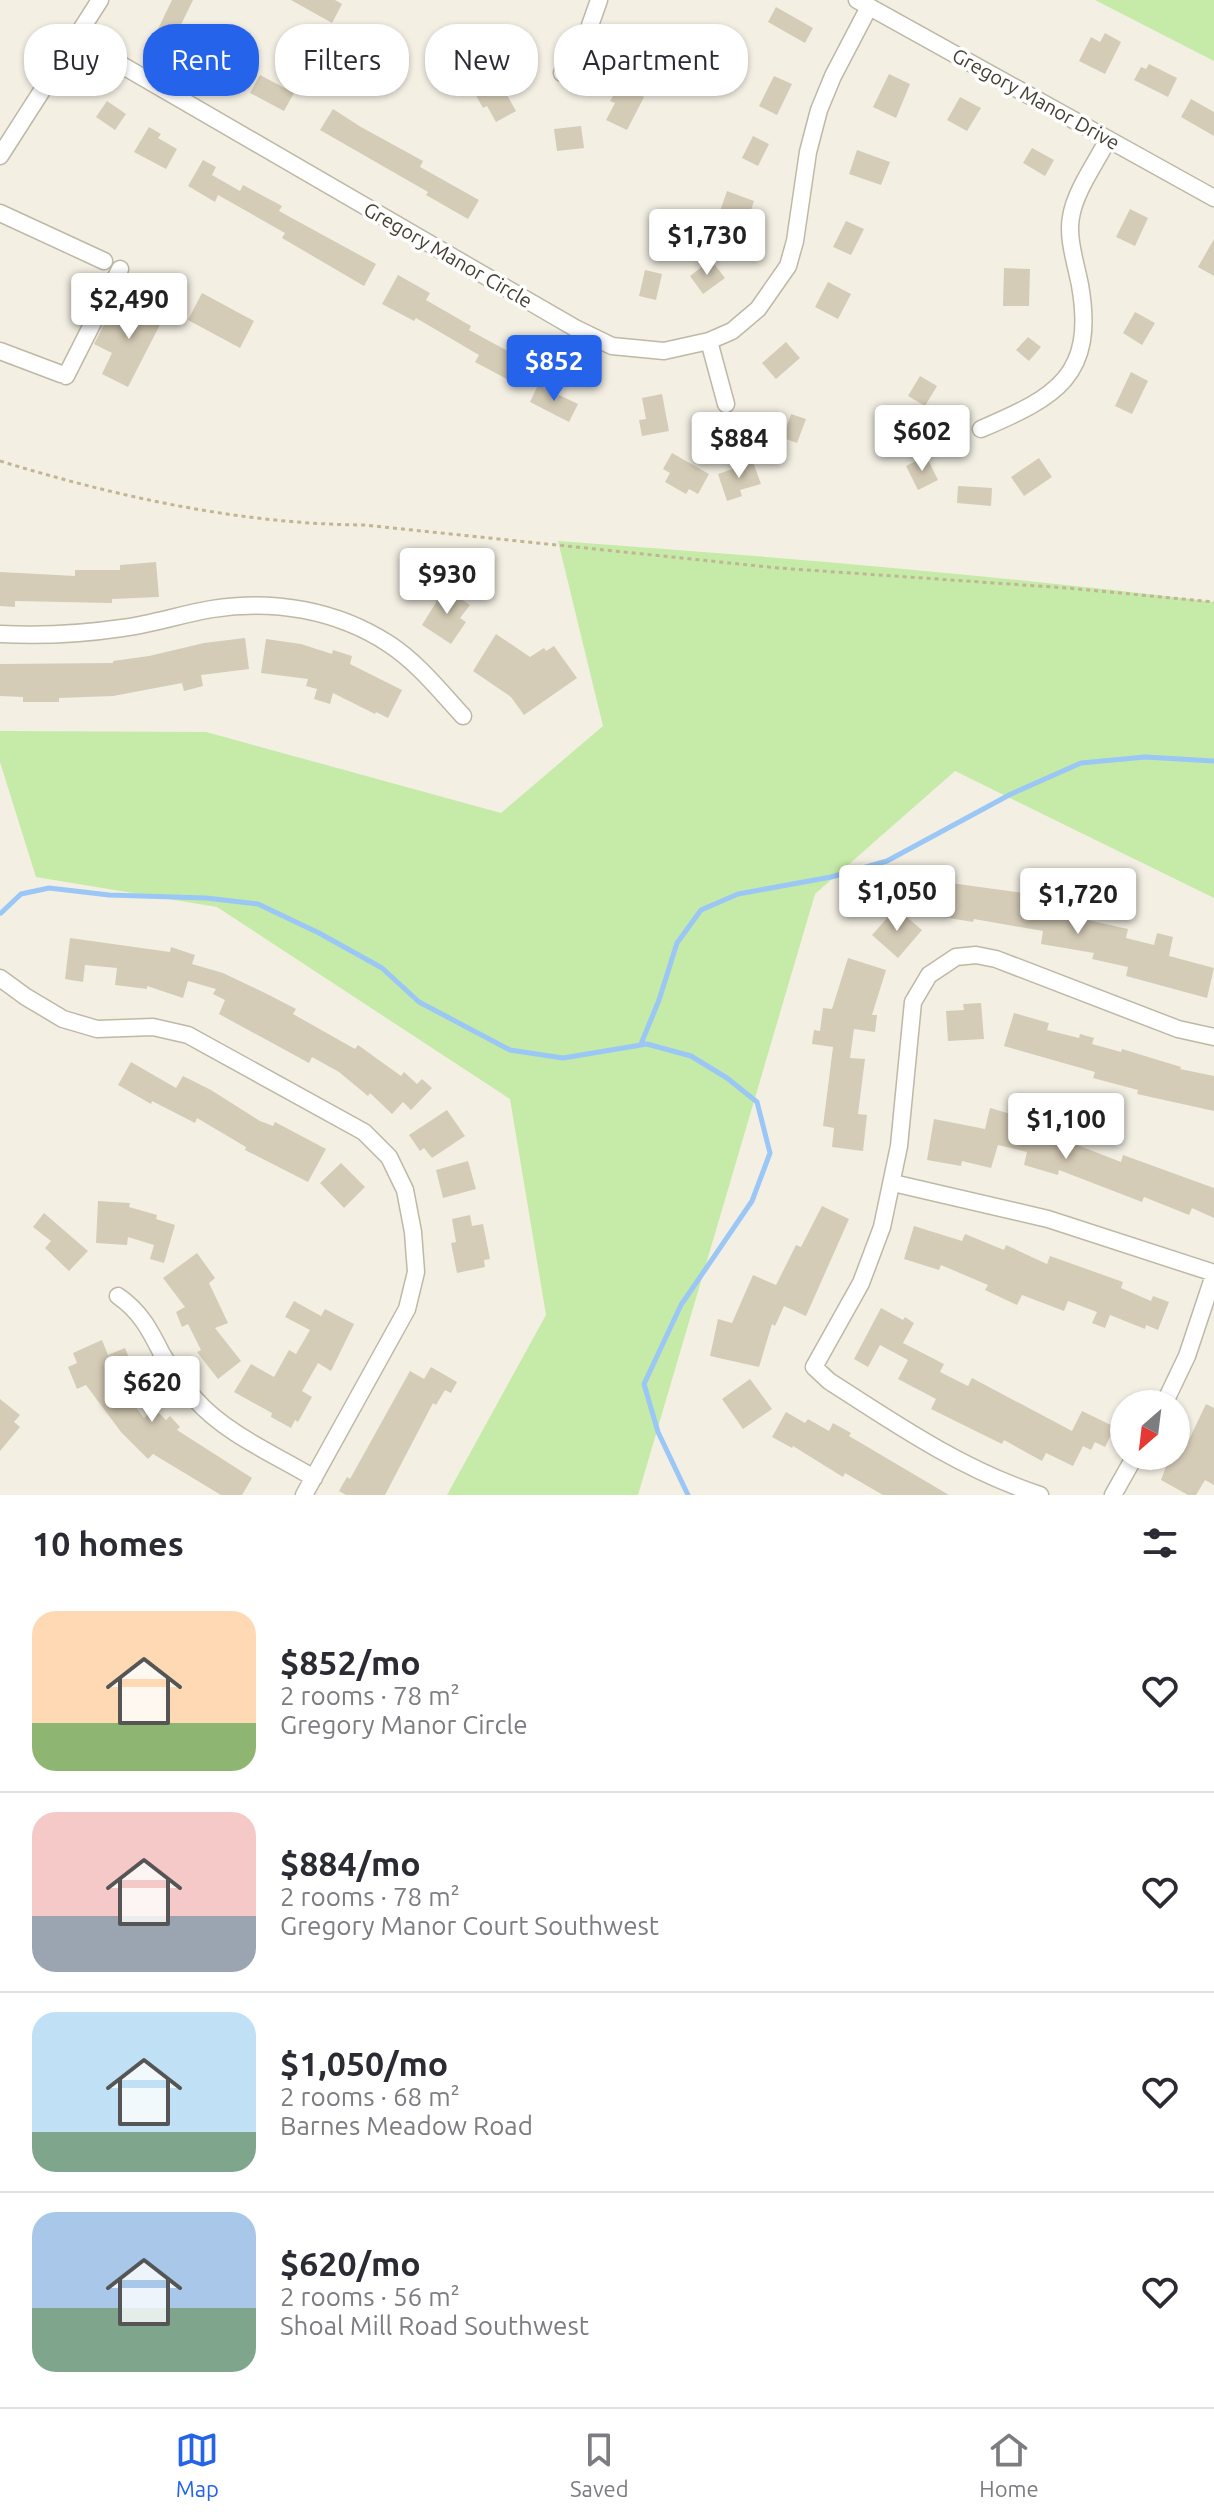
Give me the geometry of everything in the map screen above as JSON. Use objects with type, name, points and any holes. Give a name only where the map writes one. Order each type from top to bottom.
[{"type":"street","points":[[84,24],[100,0]]},
{"type":"street","points":[[590,24],[599,0]]},
{"type":"street","name":"Gregory Manor Circle","points":[[127,68],[575,328],[612,346],[664,351],[709,341],[732,331],[758,309],[788,266],[795,241],[808,152],[819,110],[863,3]]},
{"type":"street","name":"Gregory Manor Drive","points":[[863,3],[1214,198]]},
{"type":"street","points":[[0,156],[38,96]]},
{"type":"street","points":[[981,429],[1048,397],[1076,364],[1084,329],[1070,230],[1071,216],[1108,139]]},
{"type":"street","points":[[0,213],[104,261]]},
{"type":"street","points":[[0,351],[64,375],[120,269]]},
{"type":"street","points":[[709,341],[726,404]]},
{"type":"street","points":[[0,634],[30,635],[124,628],[243,605],[308,610],[357,626],[389,644],[417,665],[463,716]]},
{"type":"street","points":[[1040,1495],[986,1475],[945,1455],[829,1381],[814,1367],[861,1283],[882,1227],[893,1183],[913,1002],[929,975],[956,957],[976,955],[996,959],[1178,1029],[1214,1037]]},
{"type":"street","points":[[0,978],[63,1019],[97,1029],[153,1027],[188,1035],[364,1132],[389,1157],[405,1190],[413,1232],[416,1272],[407,1309],[304,1495]]},
{"type":"street","points":[[893,1183],[1048,1219],[1214,1274],[1187,1356],[1171,1390]]},
{"type":"street","points":[[118,1296],[132,1305],[151,1329],[176,1375],[198,1402],[222,1424],[314,1478]]},
{"type":"street","points":[[1113,1495],[1127,1470]]},
{"type":"path","points":[[0,461],[130,496],[197,509],[295,522],[364,525],[842,574],[1067,588],[1214,602]]},
{"type":"green space","points":[[1095,0],[1214,0],[1214,61]]},
{"type":"green space","points":[[558,541],[886,567],[1214,602],[1214,898],[955,771],[815,894],[638,1495],[447,1495],[546,1315],[510,1099],[217,907],[36,877],[0,762],[0,731],[206,732],[501,813],[603,726]]},
{"type":"building","points":[[172,0],[193,0],[181,24],[160,24]]},
{"type":"building","points":[[291,0],[335,0],[342,4],[332,23]]},
{"type":"building","points":[[776,7],[813,28],[805,43],[768,22]]},
{"type":"building","points":[[1105,33],[1121,42],[1105,74],[1079,61],[1091,37],[1100,42]]},
{"type":"building","points":[[1149,64],[1177,78],[1168,97],[1134,80],[1141,67],[1146,69]]},
{"type":"building","points":[[889,74],[910,84],[896,118],[873,107]]},
{"type":"building","points":[[774,76],[792,84],[777,115],[759,106]]},
{"type":"building","points":[[259,77],[275,83],[275,96],[292,96],[284,111],[256,96],[259,96]]},
{"type":"building","points":[[476,96],[508,96],[516,111],[496,122],[487,106],[483,108]]},
{"type":"building","points":[[613,96],[644,97],[627,130],[606,120],[615,103],[610,101]]},
{"type":"building","points":[[960,97],[981,108],[967,131],[947,120]]},
{"type":"building","points":[[1191,99],[1214,112],[1214,136],[1181,117]]},
{"type":"building","points":[[107,101],[126,114],[115,130],[96,117]]},
{"type":"building","points":[[333,109],[423,161],[420,167],[479,200],[468,219],[426,195],[428,192],[320,130]]},
{"type":"building","points":[[581,126],[584,148],[557,151],[554,129]]},
{"type":"building","points":[[149,127],[161,134],[158,138],[177,149],[166,169],[134,152]]},
{"type":"building","points":[[753,136],[769,144],[758,166],[742,158]]},
{"type":"building","points":[[1032,148],[1054,160],[1045,176],[1023,163]]},
{"type":"building","points":[[857,150],[890,162],[881,185],[849,174]]},
{"type":"building","points":[[203,160],[216,167],[212,175],[240,191],[243,185],[282,206],[279,211],[376,264],[364,286],[282,238],[285,233],[218,195],[215,202],[188,186]]},
{"type":"building","points":[[727,191],[754,201],[748,219],[742,218],[738,230],[716,223]]},
{"type":"building","points":[[1130,209],[1148,218],[1135,246],[1116,237]]},
{"type":"building","points":[[846,221],[864,229],[851,255],[833,247]]},
{"type":"building","points":[[1214,239],[1214,276],[1198,267]]},
{"type":"building","points":[[711,260],[725,278],[703,294],[690,276]]},
{"type":"building","points":[[1004,268],[1030,269],[1029,306],[1003,306]]},
{"type":"building","points":[[645,270],[662,274],[656,300],[639,296]]},
{"type":"building","points":[[398,275],[430,293],[426,300],[471,326],[469,330],[528,362],[516,384],[475,362],[479,355],[416,318],[414,321],[382,304]]},
{"type":"building","points":[[828,282],[851,294],[838,319],[815,307]]},
{"type":"building","points":[[202,293],[254,321],[240,348],[188,320]]},
{"type":"building","points":[[139,299],[166,313],[128,387],[102,374],[112,353],[94,344],[111,311],[129,320]]},
{"type":"building","points":[[1135,312],[1155,323],[1142,345],[1123,333]]},
{"type":"building","points":[[1028,337],[1041,347],[1029,361],[1016,350]]},
{"type":"building","points":[[786,342],[800,358],[776,379],[762,363]]},
{"type":"building","points":[[1131,372],[1148,381],[1132,414],[1115,406]]},
{"type":"building","points":[[920,376],[937,386],[925,406],[908,396]]},
{"type":"building","points":[[538,385],[578,404],[569,422],[530,402]]},
{"type":"building","points":[[662,394],[669,431],[642,436],[639,420],[646,419],[642,398]]},
{"type":"building","points":[[791,414],[806,419],[797,443],[783,438]]},
{"type":"building","points":[[672,453],[709,474],[698,494],[689,489],[686,494],[665,482],[670,473],[663,469]]},
{"type":"building","points":[[926,456],[938,480],[918,490],[906,466]]},
{"type":"building","points":[[1039,458],[1052,477],[1024,496],[1011,477]]},
{"type":"building","points":[[753,462],[761,484],[740,490],[742,496],[727,501],[718,474]]},
{"type":"building","points":[[958,486],[992,488],[991,506],[957,503]]},
{"type":"building","points":[[156,562],[159,597],[112,599],[112,603],[15,601],[15,607],[0,606],[0,572],[75,576],[75,570],[120,570],[120,565]]},
{"type":"building","points":[[445,588],[470,605],[460,618],[466,622],[451,644],[422,625]]},
{"type":"building","points":[[496,634],[530,657],[554,646],[577,678],[524,715],[511,697],[473,671]]},
{"type":"building","points":[[245,638],[249,669],[201,675],[203,686],[184,691],[182,683],[113,696],[59,698],[59,702],[23,702],[23,697],[0,696],[0,664],[113,663],[204,643]]},
{"type":"building","points":[[266,639],[352,656],[350,664],[402,690],[388,718],[333,693],[330,704],[314,699],[317,689],[306,686],[308,679],[261,673]]},
{"type":"building","points":[[943,882],[1030,894],[1028,906],[1083,916],[1083,919],[1128,929],[1126,938],[1154,945],[1157,933],[1173,937],[1169,956],[1214,968],[1207,998],[1126,976],[1128,967],[1092,959],[1094,953],[1041,944],[1043,931],[937,916]]},
{"type":"building","points":[[896,908],[922,930],[898,958],[872,935]]},
{"type":"building","points":[[70,938],[170,952],[171,947],[195,955],[192,964],[223,973],[296,1009],[293,1014],[355,1049],[358,1045],[401,1076],[404,1072],[417,1084],[422,1079],[432,1088],[411,1110],[403,1102],[392,1114],[370,1093],[368,1096],[339,1072],[312,1057],[309,1063],[219,1014],[225,1000],[213,994],[216,989],[188,981],[183,998],[147,986],[147,989],[115,985],[117,968],[85,965],[83,982],[65,979]]},
{"type":"building","points":[[848,958],[886,970],[872,1015],[877,1015],[875,1032],[854,1029],[850,1058],[865,1059],[858,1114],[867,1115],[863,1151],[832,1147],[834,1128],[823,1126],[833,1047],[812,1044],[814,1030],[820,1031],[823,1008],[832,1009]]},
{"type":"building","points":[[981,1003],[984,1039],[948,1041],[946,1011],[964,1010],[963,1004]]},
{"type":"building","points":[[1014,1013],[1049,1023],[1047,1030],[1079,1038],[1080,1034],[1094,1038],[1092,1044],[1121,1052],[1122,1049],[1180,1069],[1214,1076],[1214,1111],[1137,1094],[1138,1090],[1093,1078],[1095,1072],[1004,1046]]},
{"type":"building","points":[[131,1062],[176,1088],[183,1076],[260,1121],[273,1126],[275,1122],[326,1149],[308,1182],[245,1150],[246,1147],[197,1118],[195,1123],[152,1101],[151,1104],[118,1085]]},
{"type":"building","points":[[990,1108],[1025,1118],[1023,1125],[1068,1138],[1067,1141],[1121,1162],[1123,1155],[1214,1188],[1214,1218],[1192,1208],[1189,1215],[1144,1197],[1142,1202],[1059,1170],[1058,1175],[1024,1165],[1027,1152],[998,1145],[991,1168],[962,1161],[961,1166],[927,1160],[934,1119],[985,1129]]},
{"type":"building","points":[[447,1110],[465,1136],[432,1158],[424,1148],[420,1151],[409,1135]]},
{"type":"building","points":[[468,1161],[476,1189],[443,1198],[436,1170]]},
{"type":"building","points":[[341,1163],[365,1187],[344,1208],[320,1183]]},
{"type":"building","points":[[98,1201],[130,1203],[129,1207],[157,1215],[156,1219],[175,1225],[164,1263],[150,1259],[154,1245],[128,1237],[127,1245],[96,1243]]},
{"type":"building","points":[[822,1206],[849,1219],[806,1316],[784,1306],[775,1326],[772,1324],[759,1367],[710,1356],[718,1319],[732,1323],[753,1275],[776,1285],[796,1245],[801,1247]]},
{"type":"building","points":[[44,1213],[88,1251],[69,1271],[45,1248],[51,1241],[33,1227]]},
{"type":"building","points":[[470,1215],[472,1226],[483,1224],[490,1259],[484,1260],[485,1267],[457,1273],[451,1243],[456,1242],[452,1219]]},
{"type":"building","points":[[914,1226],[962,1241],[965,1234],[1004,1250],[1006,1245],[1047,1264],[1050,1256],[1123,1282],[1121,1288],[1151,1301],[1153,1296],[1169,1302],[1158,1330],[1146,1325],[1145,1329],[1110,1315],[1105,1328],[1092,1323],[1097,1312],[1068,1301],[1064,1311],[1022,1295],[1017,1305],[985,1290],[988,1285],[941,1265],[939,1270],[904,1259]]},
{"type":"building","points":[[197,1253],[215,1278],[209,1283],[228,1323],[215,1328],[241,1361],[218,1379],[197,1352],[201,1350],[188,1324],[182,1327],[176,1312],[185,1307],[163,1278]]},
{"type":"building","points":[[294,1301],[321,1316],[325,1309],[354,1324],[331,1371],[318,1363],[302,1391],[312,1397],[298,1422],[295,1420],[291,1428],[271,1417],[272,1413],[234,1392],[251,1364],[274,1377],[289,1350],[296,1354],[310,1330],[285,1317]]},
{"type":"building","points":[[881,1308],[914,1323],[903,1343],[944,1364],[940,1372],[968,1386],[972,1378],[1072,1431],[1082,1411],[1110,1425],[1110,1437],[1105,1447],[1095,1442],[1091,1450],[1083,1446],[1073,1466],[1046,1453],[1042,1461],[1004,1440],[1002,1444],[931,1409],[936,1399],[898,1379],[908,1360],[880,1345],[868,1367],[854,1359]]},
{"type":"building","points":[[102,1340],[108,1355],[125,1348],[132,1365],[111,1374],[144,1418],[154,1408],[166,1420],[170,1416],[180,1427],[177,1430],[252,1478],[242,1495],[221,1495],[153,1454],[148,1459],[121,1432],[86,1385],[77,1389],[68,1367],[77,1363],[73,1353]]},
{"type":"building","points":[[431,1367],[457,1382],[451,1393],[445,1390],[436,1405],[433,1403],[385,1495],[346,1495],[339,1491],[347,1477],[350,1479],[410,1371],[424,1379]]},
{"type":"building","points":[[750,1379],[772,1409],[743,1429],[722,1399]]},
{"type":"building","points":[[0,1399],[20,1415],[14,1422],[20,1427],[0,1451]]},
{"type":"building","points":[[1206,1404],[1214,1408],[1214,1485],[1205,1480],[1196,1495],[1188,1495],[1161,1480],[1165,1470],[1190,1470],[1190,1437]]},
{"type":"building","points":[[786,1412],[805,1423],[808,1419],[829,1431],[833,1423],[851,1433],[849,1436],[949,1495],[883,1495],[845,1473],[843,1477],[793,1446],[772,1437]]},
{"type":"waterway","points":[[641,1044],[677,943],[701,910],[738,894],[831,877],[887,861],[1011,794],[1081,763],[1145,757],[1214,761]]},
{"type":"waterway","points":[[1,913],[21,894],[49,888],[258,904],[382,968],[419,1002],[510,1050],[563,1058],[647,1044],[691,1056],[727,1078],[757,1102],[770,1153],[752,1201],[681,1305],[644,1384],[658,1432],[688,1495]]}]
